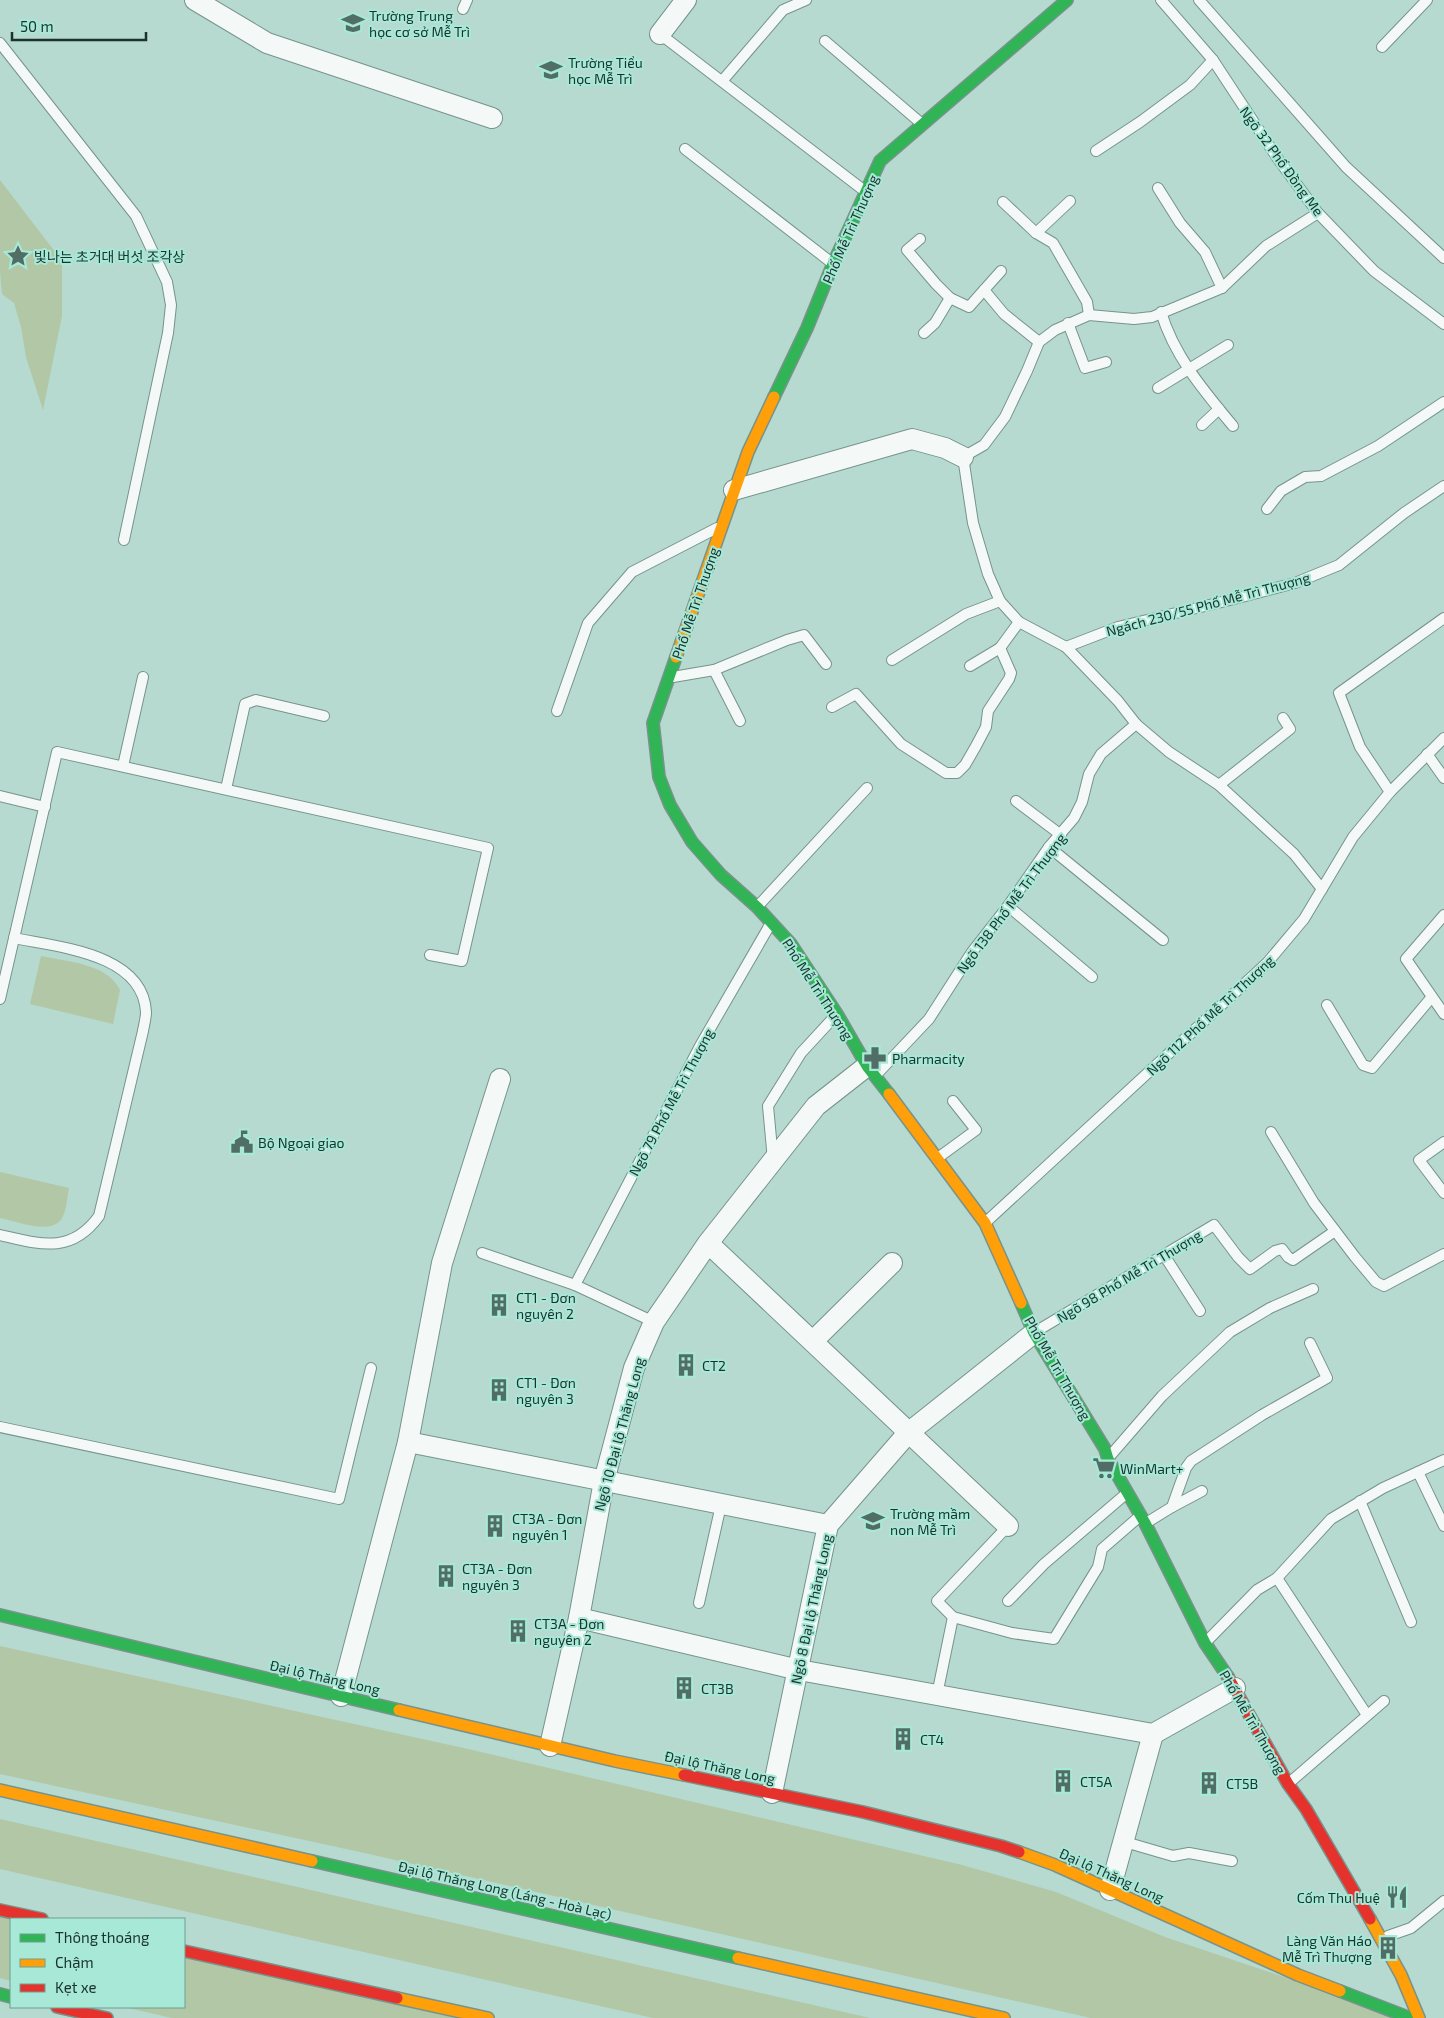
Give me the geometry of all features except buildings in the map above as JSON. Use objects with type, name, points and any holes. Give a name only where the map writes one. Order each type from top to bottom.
[{"type":"main road","name":"Phố Mễ Trì Thượng","points":[[1067,0],[880,162],[833,264],[807,328],[748,452],[734,490],[653,723],[659,777],[670,805],[692,842],[721,875],[757,907],[792,944],[837,1014],[870,1071],[938,1158],[985,1223],[1034,1333],[1105,1450],[1108,1459],[1143,1520],[1205,1643],[1235,1688],[1288,1784],[1306,1809],[1372,1920],[1401,1975],[1419,2018]]},
{"type":"main road","name":"Đại lộ Thăng Long","points":[[0,1615],[550,1746],[863,1812],[1001,1846],[1055,1865],[1298,1975],[1410,2018]]},
{"type":"main road","name":"Đại lộ Thăng Long (Láng - Hoà Lạc)","points":[[0,1790],[1004,2018]]},
{"type":"main road","points":[[0,1910],[37,1918]]},
{"type":"main road","points":[[185,1951],[488,2018]]},
{"type":"main road","points":[[62,2008],[108,2018]]},
{"type":"street","points":[[195,0],[267,43],[492,118]]},
{"type":"street","points":[[660,34],[686,0]]},
{"type":"street","points":[[734,490],[912,439],[945,448],[964,457]]},
{"type":"street","name":"Ngõ 10 Đại lộ Thăng Long","points":[[550,1746],[578,1618],[604,1481],[634,1368],[654,1322],[708,1243],[816,1106],[870,1071]]},
{"type":"street","points":[[341,1696],[408,1442],[442,1263],[500,1079]]},
{"type":"street","points":[[708,1243],[1008,1526]]},
{"type":"street","points":[[812,1341],[892,1263]]},
{"type":"street","name":"Ngõ 8 Đại lộ Thăng Long","points":[[772,1793],[828,1525],[908,1433],[1034,1333]]},
{"type":"street","points":[[408,1442],[828,1525]]},
{"type":"street","points":[[578,1618],[799,1670],[1154,1734],[1235,1688]]},
{"type":"street","points":[[1110,1890],[1154,1734]]},
{"type":"street","name":"Phố Mễ Trì Thượng","points":[[1372,1920],[1388,1936],[1397,1953],[1401,1975]]},
{"type":"lane","points":[[723,80],[783,10],[806,0]]},
{"type":"lane","name":"Ngõ 32 Phố Đồng Me","points":[[1161,0],[1213,60],[1278,159],[1318,213],[1374,272],[1444,324]]},
{"type":"lane","points":[[1199,0],[1346,167],[1444,258]]},
{"type":"lane","points":[[1382,47],[1427,0]]},
{"type":"lane","points":[[660,34],[723,80],[866,192]]},
{"type":"lane","points":[[825,41],[922,124]]},
{"type":"lane","points":[[0,43],[136,216],[167,282],[171,305],[168,333],[124,540]]},
{"type":"lane","points":[[1096,151],[1140,122],[1190,85],[1213,60]]},
{"type":"lane","points":[[685,149],[833,264]]},
{"type":"lane","points":[[1158,188],[1180,222],[1205,252],[1222,288]]},
{"type":"lane","points":[[1036,233],[1070,201]]},
{"type":"lane","points":[[1003,202],[1036,233],[1053,243],[1087,302],[1089,314]]},
{"type":"lane","points":[[1318,213],[1266,246],[1222,288],[1152,317],[1134,319],[1089,314],[1068,322],[1055,330],[1039,342],[1028,371],[1005,417],[984,445],[964,457],[973,523],[988,574],[1000,601],[1019,622],[1066,647],[1118,701],[1136,724],[1169,752],[1218,785],[1294,854],[1322,888]]},
{"type":"lane","points":[[920,239],[907,250],[950,298],[969,307],[1001,272]]},
{"type":"lane","points":[[984,290],[1004,314],[1039,342]]},
{"type":"lane","points":[[924,333],[935,323],[950,298]]},
{"type":"lane","points":[[1161,312],[1171,340],[1181,359],[1233,426]]},
{"type":"lane","points":[[1068,322],[1085,368],[1106,362]]},
{"type":"lane","points":[[1158,388],[1228,345]]},
{"type":"lane","points":[[1267,509],[1281,491],[1305,477],[1321,476],[1378,446],[1444,402]]},
{"type":"lane","points":[[1202,425],[1218,409]]},
{"type":"lane","name":"Ngách 230/55 Phố Mễ Trì Thượng","points":[[1066,647],[1118,627],[1277,588],[1339,565],[1404,513],[1444,486]]},
{"type":"lane","points":[[557,711],[588,623],[632,572],[722,525]]},
{"type":"lane","points":[[892,660],[966,614],[1000,601]]},
{"type":"lane","points":[[1390,792],[1360,747],[1339,693],[1444,618]]},
{"type":"lane","points":[[970,666],[1000,648],[1019,622]]},
{"type":"lane","points":[[669,678],[714,670],[804,634],[826,664]]},
{"type":"lane","points":[[832,707],[856,694],[901,744],[946,774],[957,773],[965,765],[979,740],[986,727],[988,711],[1009,679],[1011,673],[1000,648]]},
{"type":"lane","points":[[714,670],[740,721]]},
{"type":"lane","points":[[123,766],[143,677]]},
{"type":"lane","points":[[226,789],[245,704],[256,700],[324,716]]},
{"type":"lane","points":[[1218,785],[1290,729],[1283,718]]},
{"type":"lane","name":"Ngõ 138 Phố Mễ Trì Thượng","points":[[870,1071],[929,1020],[972,952],[1078,810],[1089,774],[1101,754],[1136,724]]},
{"type":"lane","name":"Ngõ 112 Phố Mễ Trì Thượng","points":[[985,1223],[1267,963],[1304,919],[1353,837],[1390,792],[1444,738]]},
{"type":"lane","points":[[0,999],[57,752],[488,848],[462,961],[430,955]]},
{"type":"lane","points":[[1426,754],[1444,778]]},
{"type":"lane","points":[[757,907],[866,788]]},
{"type":"lane","points":[[0,796],[44,807]]},
{"type":"lane","points":[[1016,801],[1061,835]]},
{"type":"lane","points":[[1049,847],[1163,940]]},
{"type":"lane","points":[[1008,906],[1092,977]]},
{"type":"lane","points":[[1444,915],[1406,959],[1431,998],[1444,1014]]},
{"type":"lane","name":"Ngõ 79 Phố Mễ Trì Thượng","points":[[576,1285],[700,1046],[771,922]]},
{"type":"lane","points":[[0,1235],[46,1245],[65,1242],[92,1225],[99,1216],[146,1012],[142,995],[131,977],[112,962],[94,955],[14,938]]},
{"type":"lane","points":[[1327,1005],[1363,1065],[1372,1068],[1431,998]]},
{"type":"lane","points":[[773,1160],[768,1106],[801,1053],[837,1014]]},
{"type":"lane","points":[[938,1158],[976,1130],[953,1101]]},
{"type":"lane","points":[[1272,1132],[1314,1203],[1376,1282],[1384,1286],[1444,1254]]},
{"type":"lane","points":[[1444,1142],[1419,1160],[1444,1194]]},
{"type":"lane","name":"Ngõ 98 Phố Mễ Trì Thượng","points":[[1034,1333],[1214,1225],[1238,1257],[1250,1269],[1275,1251],[1282,1249],[1293,1260],[1335,1231]]},
{"type":"lane","points":[[482,1253],[576,1285],[654,1322]]},
{"type":"lane","points":[[1164,1255],[1200,1311]]},
{"type":"lane","points":[[1108,1459],[1162,1396],[1230,1332],[1270,1308],[1313,1289]]},
{"type":"lane","points":[[1172,1507],[1186,1468],[1191,1461],[1262,1415],[1327,1378],[1310,1343]]},
{"type":"lane","points":[[0,1427],[340,1499],[370,1368]]},
{"type":"lane","points":[[1205,1643],[1257,1590],[1277,1578],[1331,1519],[1360,1501],[1444,1460]]},
{"type":"lane","points":[[1418,1472],[1444,1526]]},
{"type":"lane","points":[[1008,1526],[937,1601],[953,1617],[1012,1633],[1054,1638],[1098,1567],[1102,1549],[1143,1520],[1202,1491]]},
{"type":"lane","points":[[1008,1601],[1044,1564],[1128,1492]]},
{"type":"lane","points":[[1360,1501],[1411,1622]]},
{"type":"lane","points":[[699,1603],[721,1505]]},
{"type":"lane","points":[[1277,1578],[1367,1715]]},
{"type":"lane","points":[[937,1695],[953,1617]]},
{"type":"lane","points":[[1288,1784],[1384,1701]]},
{"type":"lane","points":[[1125,1842],[1173,1856],[1189,1853],[1232,1861]]},
{"type":"lane","points":[[1388,1936],[1411,1928],[1444,1901]]},
{"type":"green space","points":[[0,180],[62,261],[62,316],[43,410],[26,357],[21,327],[14,303],[2,294],[0,271]]},
{"type":"green space","points":[[41,956],[85,965],[106,974],[114,981],[120,990],[113,1024],[30,1004]]},
{"type":"green space","points":[[0,1172],[69,1188],[62,1218],[57,1223],[42,1227],[0,1218]]},
{"type":"green space","points":[[0,1646],[468,1749],[962,1865],[1056,1892],[1165,1937],[1406,2018],[1091,2018],[360,1852],[0,1774]]},
{"type":"green space","points":[[0,1819],[870,2018],[653,2018],[0,1869]]},
{"type":"green space","points":[[0,1913],[10,1918],[10,1981],[0,1978]]},
{"type":"green space","points":[[185,1954],[456,2018],[172,2018],[128,2008],[185,2008]]},
{"type":"traffic: fast","points":[[774,397],[807,328],[833,264],[880,161],[1067,0]]},
{"type":"traffic: fast","points":[[676,657],[653,723],[659,777],[670,805],[692,842],[721,875],[757,907],[791,944],[837,1014],[867,1066],[889,1094]]},
{"type":"traffic: fast","points":[[1021,1303],[1034,1333],[1105,1449],[1108,1459],[1145,1523],[1205,1643],[1228,1677]]},
{"type":"traffic: fast","points":[[0,1615],[399,1710]]},
{"type":"traffic: fast","points":[[312,1861],[738,1958]]},
{"type":"traffic: fast","points":[[1340,1991],[1410,2018]]},
{"type":"traffic: fast","points":[[0,1994],[10,1997]]},
{"type":"traffic: slow","points":[[676,657],[748,452],[774,397]]},
{"type":"traffic: slow","points":[[889,1094],[985,1223],[1021,1303]]},
{"type":"traffic: slow","points":[[399,1710],[615,1761],[684,1775]]},
{"type":"traffic: slow","points":[[0,1790],[312,1861]]},
{"type":"traffic: slow","points":[[1019,1852],[1055,1865],[1298,1975],[1340,1991]]},
{"type":"traffic: slow","points":[[1370,1919],[1401,1975],[1419,2018]]},
{"type":"traffic: slow","points":[[738,1958],[1004,2018]]},
{"type":"traffic: slow","points":[[397,1998],[488,2018]]},
{"type":"traffic: jam","points":[[1228,1677],[1288,1784],[1306,1809],[1370,1919]]},
{"type":"traffic: jam","points":[[684,1775],[863,1812],[1019,1852]]},
{"type":"traffic: jam","points":[[0,1910],[37,1918]]},
{"type":"traffic: jam","points":[[185,1951],[397,1998]]},
{"type":"traffic: jam","points":[[62,2008],[107,2018]]},
{"type":"place","name":"Trường Trung học cơ sở Mễ Trì","points":[[353,23]]},
{"type":"place","name":"Trường Tiểu học Mễ Trì","points":[[551,70]]},
{"type":"place","name":"빛나는 초거대 버섯 조각상","points":[[18,256]]},
{"type":"place","name":"Pharmacity","points":[[875,1058]]},
{"type":"place","name":"Bộ Ngoại giao","points":[[242,1142]]},
{"type":"place","name":"CT1 - Đơn nguyên 2","points":[[499,1305]]},
{"type":"place","name":"CT2","points":[[686,1365]]},
{"type":"place","name":"CT1 - Đơn nguyên 3","points":[[499,1390]]},
{"type":"place","name":"WinMart+","points":[[1104,1468]]},
{"type":"place","name":"Trường mầm non Mễ Trì","points":[[873,1521]]},
{"type":"place","name":"CT3A - Đơn nguyên 1","points":[[495,1526]]},
{"type":"place","name":"CT3A - Đơn nguyên 3","points":[[446,1576]]},
{"type":"place","name":"CT3A - Đơn nguyên 2","points":[[518,1631]]},
{"type":"place","name":"CT3B","points":[[684,1688]]},
{"type":"place","name":"CT4","points":[[903,1739]]},
{"type":"place","name":"CT5A","points":[[1063,1781]]},
{"type":"place","name":"CT5B","points":[[1209,1783]]},
{"type":"place","name":"Cốm Thu Huệ","points":[[1397,1897]]},
{"type":"place","name":"Làng Văn Háo Mễ Trì Thượng","points":[[1388,1948]]}]
